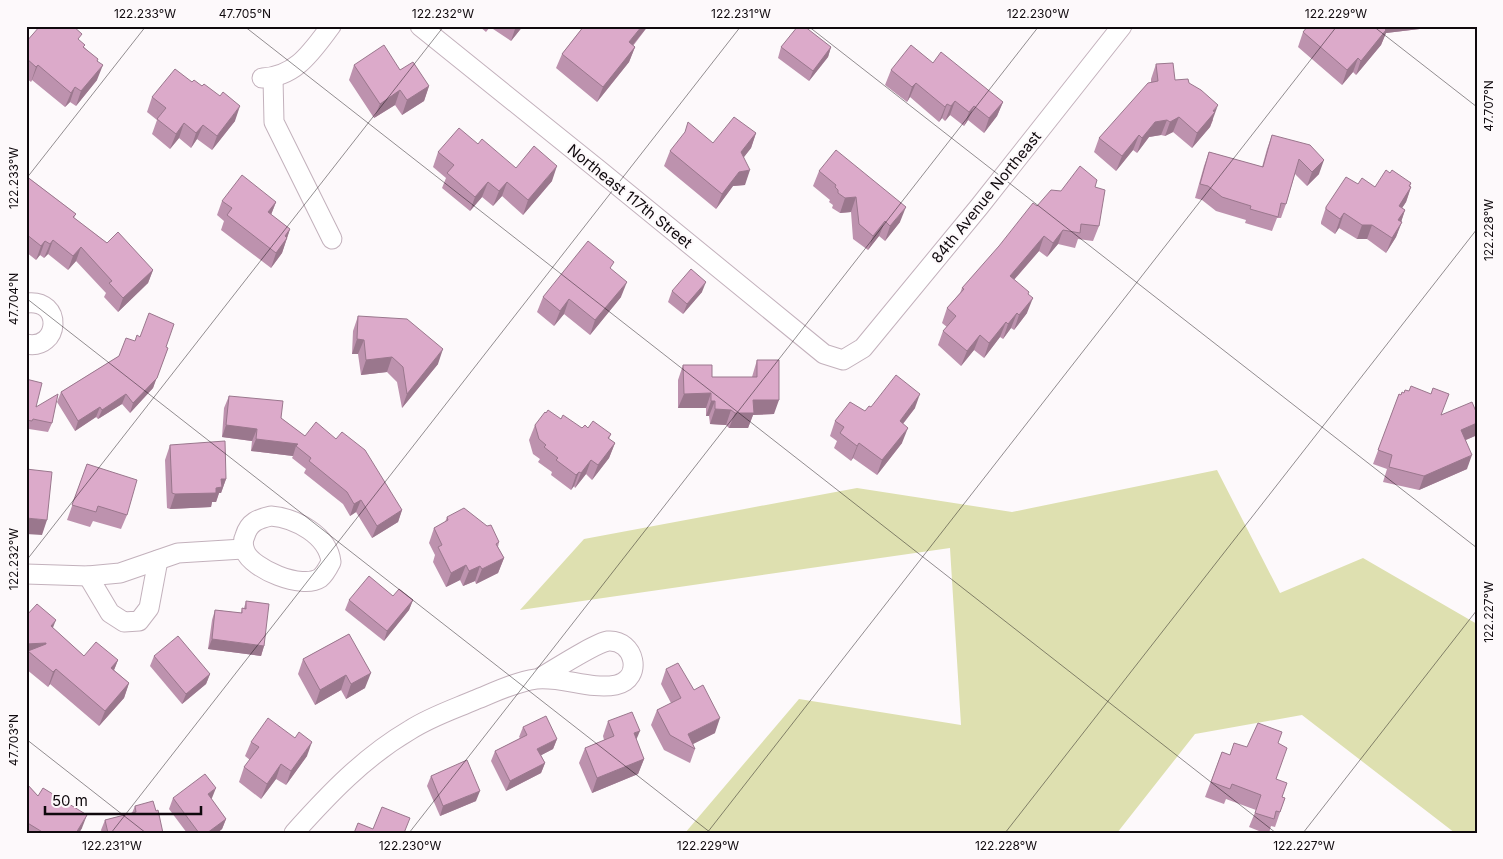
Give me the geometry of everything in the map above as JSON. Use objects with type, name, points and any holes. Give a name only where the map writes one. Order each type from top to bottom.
[{"type":"street","points":[[331,26],[306,60],[290,71],[267,78],[274,122],[332,239]]},
{"type":"street","name":"Northeast 117th Street","points":[[420,26],[824,354],[843,360]]},
{"type":"street","name":"84th Avenue Northeast","points":[[843,360],[863,348],[973,214],[1122,26]]},
{"type":"street","points":[[26,303],[41,304],[48,309],[52,316],[53,325],[51,333],[46,340],[39,344],[26,344]]},
{"type":"street","points":[[271,516],[282,517],[297,523],[320,538],[326,547],[331,562],[320,578],[302,583],[257,565],[250,560],[243,549],[246,529],[252,522],[271,516]]},
{"type":"street","points":[[26,574],[88,576],[120,572],[178,553],[243,549]]},
{"type":"street","points":[[88,576],[110,613],[124,622],[139,621],[150,608],[158,560]]},
{"type":"street","points":[[294,833],[333,790],[374,754],[410,729],[450,710],[515,684],[538,679]]},
{"type":"green space","points":[[1217,470],[1280,593],[1363,558],[1477,624],[1477,833],[1455,833],[1302,715],[1195,734],[1117,833],[685,833],[799,699],[961,725],[950,548],[520,610],[584,539],[857,488],[1012,512]]},
{"type":"building","points":[[40,26],[63,26],[65,28],[73,26],[82,34],[78,39],[85,45],[83,47],[103,65],[81,91],[75,87],[71,93],[38,65],[36,67],[26,58],[26,42]]},
{"type":"building","points":[[584,26],[642,26],[629,42],[635,47],[603,87],[562,54]]},
{"type":"building","points":[[798,26],[804,26],[831,47],[813,71],[781,47]]},
{"type":"building","points":[[1308,26],[1382,26],[1386,30],[1361,61],[1358,58],[1347,70],[1303,32]]},
{"type":"building","points":[[384,45],[400,70],[413,62],[429,86],[407,100],[400,90],[380,104],[354,65]]},
{"type":"building","points":[[911,45],[933,63],[941,52],[1003,102],[989,118],[974,106],[969,112],[955,101],[951,106],[947,104],[945,107],[916,83],[912,87],[891,70]]},
{"type":"building","points":[[1173,63],[1175,80],[1188,79],[1189,83],[1201,90],[1218,105],[1213,111],[1215,112],[1197,133],[1179,117],[1170,122],[1167,120],[1155,122],[1142,138],[1139,135],[1122,156],[1099,138],[1148,83],[1158,81],[1156,64]]},
{"type":"building","points":[[175,69],[192,82],[194,80],[202,86],[204,84],[220,96],[223,92],[240,106],[217,136],[203,125],[196,133],[184,123],[176,134],[157,119],[166,108],[152,97]]},
{"type":"building","points":[[734,117],[756,133],[741,152],[750,170],[739,172],[722,194],[670,151],[685,132],[688,122],[713,143]]},
{"type":"building","points":[[459,128],[478,144],[482,139],[516,168],[534,146],[557,166],[528,200],[507,182],[499,191],[488,182],[475,197],[447,173],[454,165],[438,152]]},
{"type":"building","points":[[1272,135],[1310,145],[1324,160],[1312,172],[1299,159],[1286,204],[1281,203],[1278,217],[1250,209],[1251,206],[1222,197],[1208,186],[1200,184],[1209,152],[1263,167]]},
{"type":"building","points":[[836,150],[906,207],[890,226],[885,221],[873,236],[859,224],[856,197],[845,198],[838,193],[836,185],[819,171]]},
{"type":"building","points":[[1080,166],[1097,180],[1095,187],[1105,190],[1099,226],[1081,224],[1080,233],[1063,230],[1053,243],[1044,236],[1010,276],[1029,292],[1028,294],[1033,298],[1019,315],[1017,313],[1008,324],[1006,322],[989,343],[980,335],[967,351],[943,331],[956,316],[947,308],[1033,203],[1037,206],[1051,190],[1061,191]]},
{"type":"building","points":[[1386,170],[1390,173],[1392,170],[1411,183],[1409,186],[1411,187],[1399,206],[1405,210],[1398,220],[1402,222],[1392,238],[1372,225],[1362,225],[1344,213],[1340,219],[1326,209],[1346,177],[1358,184],[1362,178],[1375,187]]},
{"type":"building","points":[[242,175],[276,202],[268,212],[290,229],[285,236],[287,238],[276,253],[227,215],[232,208],[222,201]]},
{"type":"building","points":[[26,176],[76,214],[73,217],[107,243],[118,232],[153,270],[123,298],[109,283],[112,281],[81,247],[73,256],[53,240],[50,244],[45,241],[41,246],[26,234]]},
{"type":"building","points":[[588,241],[614,262],[610,268],[627,282],[595,320],[569,299],[560,311],[543,297]]},
{"type":"building","points":[[691,269],[706,282],[687,304],[672,291]]},
{"type":"building","points":[[149,313],[174,324],[157,378],[133,403],[126,394],[102,410],[100,407],[78,421],[61,392],[119,356],[126,338],[135,341],[137,335],[140,337]]},
{"type":"building","points":[[358,316],[407,319],[443,349],[407,394],[403,367],[392,357],[366,360],[364,340],[357,339]]},
{"type":"building","points":[[757,360],[779,360],[779,400],[753,400],[754,413],[735,413],[731,410],[715,409],[715,401],[711,401],[711,393],[684,394],[683,365],[712,365],[712,377],[757,377]]},
{"type":"building","points":[[896,375],[920,394],[900,421],[908,428],[882,460],[859,443],[857,446],[840,433],[844,427],[835,421],[850,402],[865,411],[869,406],[871,407]]},
{"type":"building","points":[[26,379],[42,383],[36,407],[58,394],[52,423],[33,419],[32,421],[26,420]]},
{"type":"building","points":[[1411,386],[1431,394],[1433,388],[1449,394],[1441,415],[1472,402],[1477,414],[1477,423],[1461,430],[1472,455],[1424,476],[1389,467],[1392,455],[1378,450],[1399,394],[1404,393],[1405,390],[1409,391]]},
{"type":"building","points":[[229,396],[283,401],[281,418],[305,436],[316,422],[336,439],[342,432],[365,450],[402,510],[377,526],[361,500],[354,504],[347,492],[309,461],[311,458],[296,446],[298,444],[256,439],[257,429],[226,425]]},
{"type":"building","points":[[548,410],[561,419],[563,415],[582,428],[585,425],[588,428],[593,421],[611,434],[608,438],[615,443],[598,465],[591,460],[581,473],[579,472],[576,475],[556,460],[558,458],[544,447],[546,445],[539,439],[535,425]]},
{"type":"building","points":[[225,441],[226,479],[221,479],[222,487],[216,488],[216,493],[172,493],[170,445]]},
{"type":"building","points":[[87,464],[137,480],[127,515],[98,506],[96,512],[72,505]]},
{"type":"building","points":[[26,469],[52,472],[47,520],[26,518]]},
{"type":"building","points":[[464,508],[487,526],[491,525],[499,542],[496,544],[504,558],[482,569],[480,566],[469,571],[466,565],[451,573],[438,547],[442,545],[434,528],[448,520],[447,517]]},
{"type":"building","points":[[369,576],[393,596],[399,589],[413,600],[387,631],[349,600]]},
{"type":"building","points":[[246,601],[269,604],[264,646],[212,639],[215,610],[242,613],[242,608],[246,609]]},
{"type":"building","points":[[37,604],[56,620],[51,626],[84,656],[96,642],[118,660],[111,668],[129,683],[105,711],[56,669],[53,672],[28,651],[46,644],[26,644],[26,616]]},
{"type":"building","points":[[349,634],[371,673],[351,684],[346,675],[320,690],[303,659]]},
{"type":"building","points":[[178,636],[210,674],[186,694],[154,656]]},
{"type":"building","points":[[678,663],[694,690],[703,685],[720,718],[688,734],[695,749],[670,735],[657,710],[681,698],[666,669]]},
{"type":"building","points":[[632,712],[640,731],[634,733],[644,759],[597,778],[585,748],[614,736],[608,721]]},
{"type":"building","points":[[546,716],[557,739],[537,749],[545,763],[510,781],[495,751],[527,735],[523,727]]},
{"type":"building","points":[[268,718],[295,738],[299,732],[312,742],[291,771],[281,764],[267,784],[244,767],[259,747],[251,742]]},
{"type":"building","points":[[1258,723],[1282,732],[1278,743],[1287,748],[1276,779],[1287,783],[1282,797],[1285,798],[1280,812],[1276,811],[1274,819],[1255,813],[1261,795],[1232,784],[1230,789],[1211,782],[1222,752],[1230,755],[1234,743],[1247,747]]},
{"type":"building","points":[[467,760],[480,791],[443,806],[431,776]]},
{"type":"building","points":[[205,774],[216,788],[208,794],[226,819],[207,833],[199,833],[173,798]]},
{"type":"building","points":[[26,783],[38,796],[43,788],[87,815],[76,833],[44,833],[26,822]]},
{"type":"building","points":[[153,801],[156,811],[158,810],[163,833],[108,833],[105,820],[136,812],[135,806]]},
{"type":"building","points":[[382,807],[410,818],[404,833],[354,833],[358,823],[373,829]]}]
